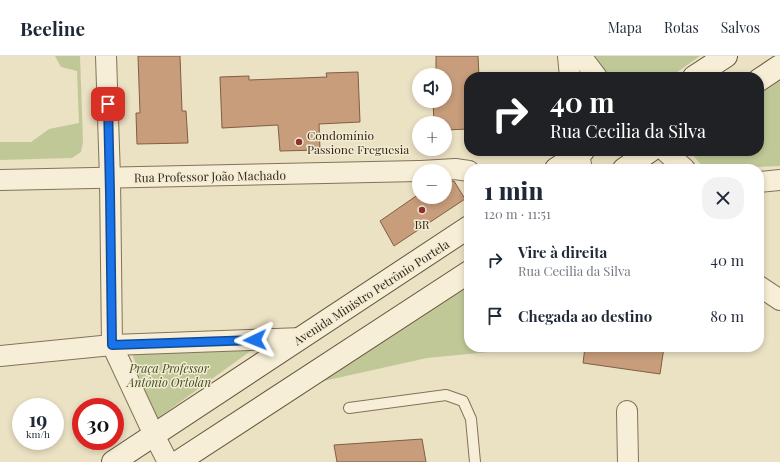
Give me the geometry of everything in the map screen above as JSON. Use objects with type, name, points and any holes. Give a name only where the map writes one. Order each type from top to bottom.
[{"type":"main road","points":[[702,72],[726,56]]},
{"type":"main road","points":[[764,77],[780,66]]},
{"type":"main road","points":[[565,164],[580,156]]},
{"type":"main road","points":[[631,164],[643,156]]},
{"type":"main road","name":"Avenida Ministro Petrônio Portela","points":[[113,462],[464,230]]},
{"type":"main road","points":[[178,462],[464,275]]},
{"type":"street","points":[[106,56],[110,178],[112,345],[168,462]]},
{"type":"street","points":[[568,56],[570,72]]},
{"type":"street","points":[[581,56],[593,72]]},
{"type":"street","points":[[671,156],[679,164]]},
{"type":"street","name":"Rua Professor João Machado","points":[[452,169],[464,170]]},
{"type":"street","name":"Rua Professor João Machado","points":[[0,180],[412,171]]},
{"type":"street","points":[[764,182],[780,180]]},
{"type":"street","points":[[764,289],[780,300]]},
{"type":"street","points":[[0,356],[112,345],[302,338]]},
{"type":"street","points":[[627,411],[628,462]]},
{"type":"lane","points":[[349,408],[446,395],[463,401],[471,419],[475,462]]},
{"type":"green space","points":[[55,56],[80,56],[83,142],[81,152],[72,158],[0,160],[0,142],[31,142],[49,129],[79,123],[77,71],[61,67]]},
{"type":"green space","points":[[589,56],[700,56],[677,72],[603,72]]},
{"type":"green space","points":[[780,81],[780,166],[764,167],[764,164],[701,164],[693,156],[764,156],[764,91]]},
{"type":"green space","points":[[464,280],[464,352],[490,352],[427,358],[310,384]]},
{"type":"green space","name":"Praça Professor Antônio Ortolan","points":[[260,344],[154,421],[130,347]]},
{"type":"building","points":[[138,56],[180,56],[182,111],[186,111],[188,143],[137,144],[136,113],[140,113]]},
{"type":"building","points":[[436,56],[478,56],[479,72],[464,72],[464,129],[452,130],[452,116],[434,116],[433,108],[452,108],[452,68],[436,68]]},
{"type":"building","points":[[358,72],[360,122],[319,124],[320,150],[280,151],[278,125],[222,128],[220,77],[249,76],[249,80],[327,77],[326,73]]},
{"type":"building","name":"BR","points":[[452,181],[454,181],[464,197],[464,200],[394,246],[380,221],[412,199],[412,204],[452,204]]},
{"type":"building","points":[[584,352],[663,352],[660,374],[583,363]]},
{"type":"building","points":[[422,439],[426,462],[337,462],[334,445]]},
{"type":"place","name":"Condomínio Passione Freguesia","points":[[299,142]]},
{"type":"place","name":"BR","points":[[422,210]]},
{"type":"route","points":[[108,104],[112,269],[112,345],[255,340]]}]
